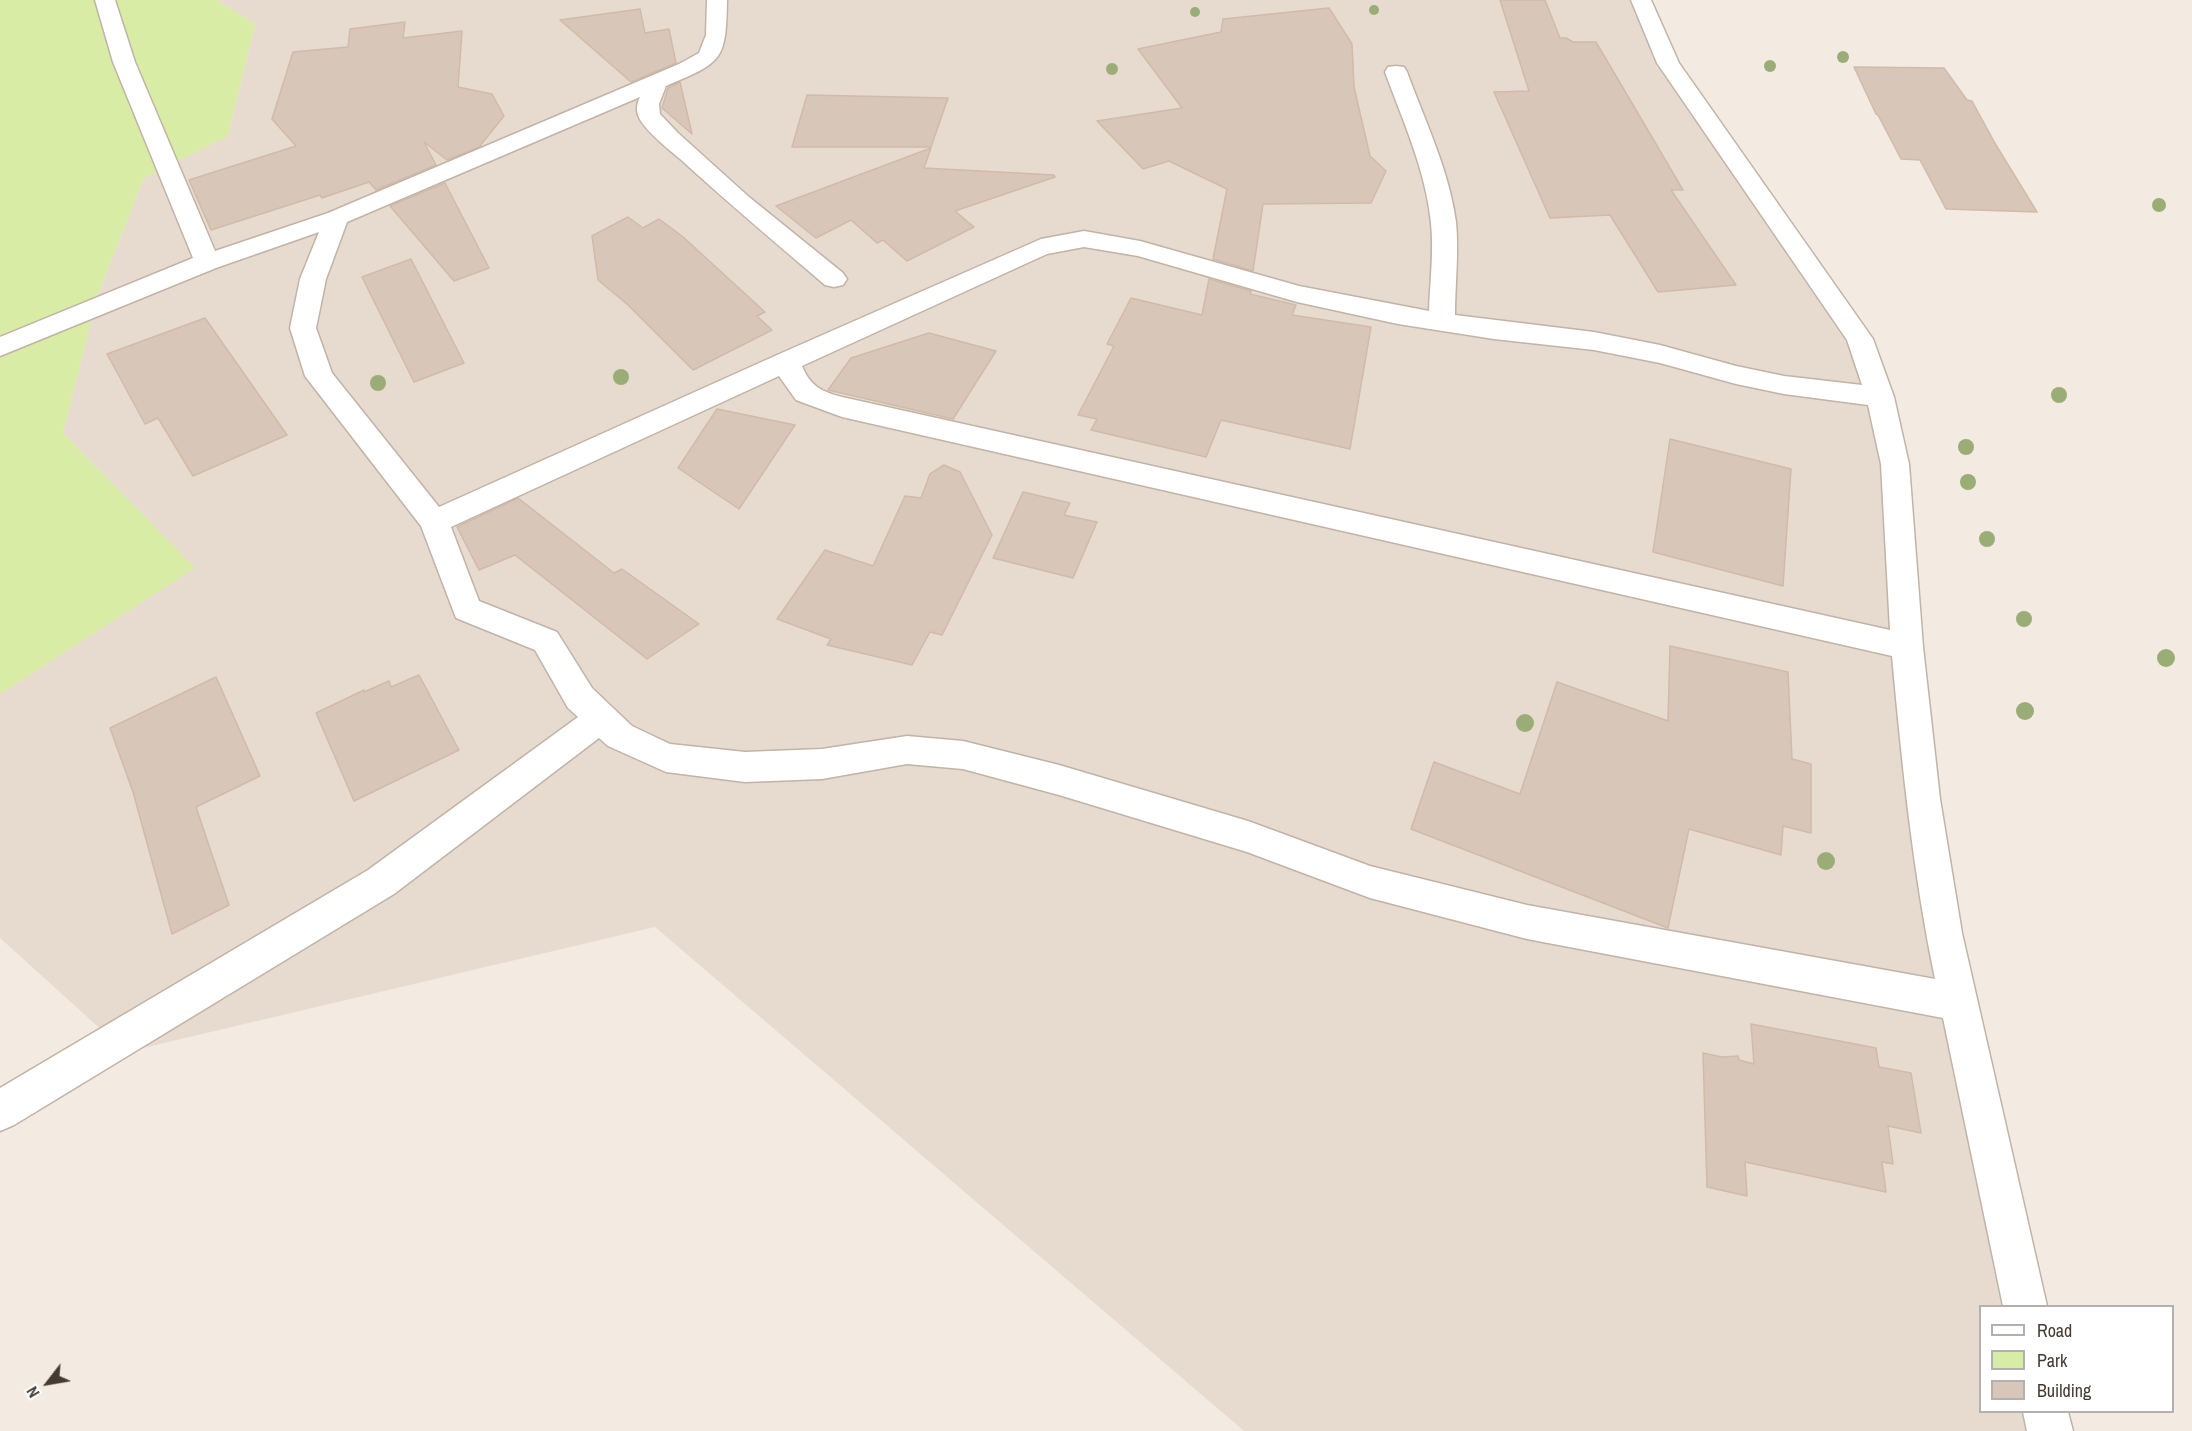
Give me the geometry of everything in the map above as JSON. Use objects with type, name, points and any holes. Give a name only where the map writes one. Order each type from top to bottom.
[{"type":"street","points":[[105,0],[124,62],[207,262]]},
{"type":"street","points":[[0,347],[207,262],[338,218],[656,84],[710,56],[716,35],[717,0]]},
{"type":"street","points":[[1641,0],[1668,63],[1860,339],[1880,397],[1895,464],[1907,647],[1923,800],[1944,933],[2025,1305]]},
{"type":"street","points":[[1396,72],[1431,171],[1440,208],[1444,243],[1442,321]]},
{"type":"street","points":[[656,84],[648,104],[649,115],[670,138],[741,202],[834,279]]},
{"type":"street","points":[[338,218],[314,279],[303,328],[319,376],[434,522],[467,609],[546,641],[580,698],[620,736],[666,758],[745,767],[822,764],[907,750],[963,754],[1059,780],[1248,837],[1370,882],[1527,922],[1959,1002]]},
{"type":"street","points":[[434,522],[1041,247],[1084,239],[1140,249],[1296,294],[1494,330],[1594,341],[1660,354],[1784,385],[1880,397]]},
{"type":"street","points":[[786,361],[794,381],[807,397],[842,407],[1907,647]]},
{"type":"street","points":[[0,1111],[381,882],[602,717]]},
{"type":"street","points":[[2046,1413],[2050,1431]]},
{"type":"shaded area","points":[[217,0],[1641,0],[1668,63],[1860,339],[1880,397],[1959,1002],[2025,1305],[1979,1305],[1979,1413],[2048,1413],[2053,1431],[1244,1431],[655,927],[126,1052],[0,938],[0,694],[194,568],[63,433],[97,297],[144,178],[228,136],[255,24]]},
{"type":"green space","points":[[0,0],[217,0],[255,24],[228,136],[144,178],[97,297],[63,433],[195,568],[0,694]]},
{"type":"building","points":[[1500,0],[1545,0],[1560,38],[1573,42],[1596,42],[1683,190],[1671,190],[1736,285],[1658,292],[1610,215],[1550,218],[1494,92],[1529,91]]},
{"type":"building","points":[[1329,8],[1352,44],[1354,87],[1370,156],[1386,171],[1371,203],[1263,204],[1253,271],[1213,259],[1227,189],[1169,161],[1143,169],[1097,121],[1182,108],[1138,49],[1221,32],[1223,19]]},
{"type":"building","points":[[640,9],[645,33],[669,29],[676,63],[631,82],[560,20]]},
{"type":"building","points":[[405,22],[403,38],[462,31],[458,87],[492,94],[504,116],[479,147],[447,160],[424,142],[436,165],[376,190],[369,182],[322,198],[320,195],[211,230],[189,180],[296,146],[272,119],[293,52],[348,47],[350,29]]},
{"type":"building","points":[[1854,67],[1944,68],[1967,100],[1972,101],[2037,212],[1946,209],[1920,160],[1901,159]]},
{"type":"building","points":[[680,82],[692,134],[662,108],[668,88]]},
{"type":"building","points":[[807,95],[948,98],[931,147],[792,147]]},
{"type":"building","points":[[931,148],[924,168],[1054,175],[1055,177],[955,211],[974,227],[907,261],[883,240],[877,243],[851,220],[816,238],[776,206]]},
{"type":"building","points":[[445,183],[489,268],[454,281],[390,206]]},
{"type":"building","points":[[628,217],[643,228],[659,219],[682,236],[765,312],[757,316],[772,330],[693,370],[628,305],[598,280],[592,236]]},
{"type":"building","points":[[411,259],[464,363],[414,382],[362,277]]},
{"type":"building","points":[[1209,279],[1251,291],[1250,294],[1296,305],[1292,315],[1371,327],[1350,449],[1221,420],[1206,457],[1091,430],[1097,419],[1078,415],[1114,346],[1107,344],[1131,298],[1202,315]]},
{"type":"building","points":[[205,318],[287,435],[193,476],[158,418],[145,424],[107,354]]},
{"type":"building","points":[[929,333],[996,351],[953,419],[828,390],[851,358]]},
{"type":"building","points":[[717,409],[795,425],[739,509],[678,468]]},
{"type":"building","points":[[1670,439],[1791,469],[1783,586],[1653,552]]},
{"type":"building","points":[[944,465],[960,472],[992,535],[942,635],[930,632],[912,665],[827,645],[831,639],[777,619],[825,550],[873,566],[905,496],[921,498],[930,474]]},
{"type":"building","points":[[1023,492],[1070,503],[1064,515],[1097,522],[1073,578],[993,558]]},
{"type":"building","points":[[518,498],[614,573],[622,569],[699,624],[647,659],[515,555],[479,570],[457,527]]},
{"type":"building","points":[[1670,646],[1788,672],[1792,759],[1811,764],[1811,833],[1783,826],[1781,855],[1689,829],[1668,928],[1411,829],[1434,762],[1520,794],[1557,682],[1668,721]]},
{"type":"building","points":[[419,675],[459,750],[354,801],[316,713],[364,690],[364,692],[389,681],[391,687]]},
{"type":"building","points":[[216,677],[260,776],[196,807],[229,905],[172,934],[133,792],[110,728]]},
{"type":"building","points":[[1751,1024],[1876,1048],[1879,1067],[1911,1073],[1921,1133],[1888,1126],[1893,1164],[1882,1162],[1886,1192],[1745,1162],[1747,1196],[1707,1187],[1703,1053],[1722,1057],[1738,1056],[1739,1060],[1754,1064]]}]
